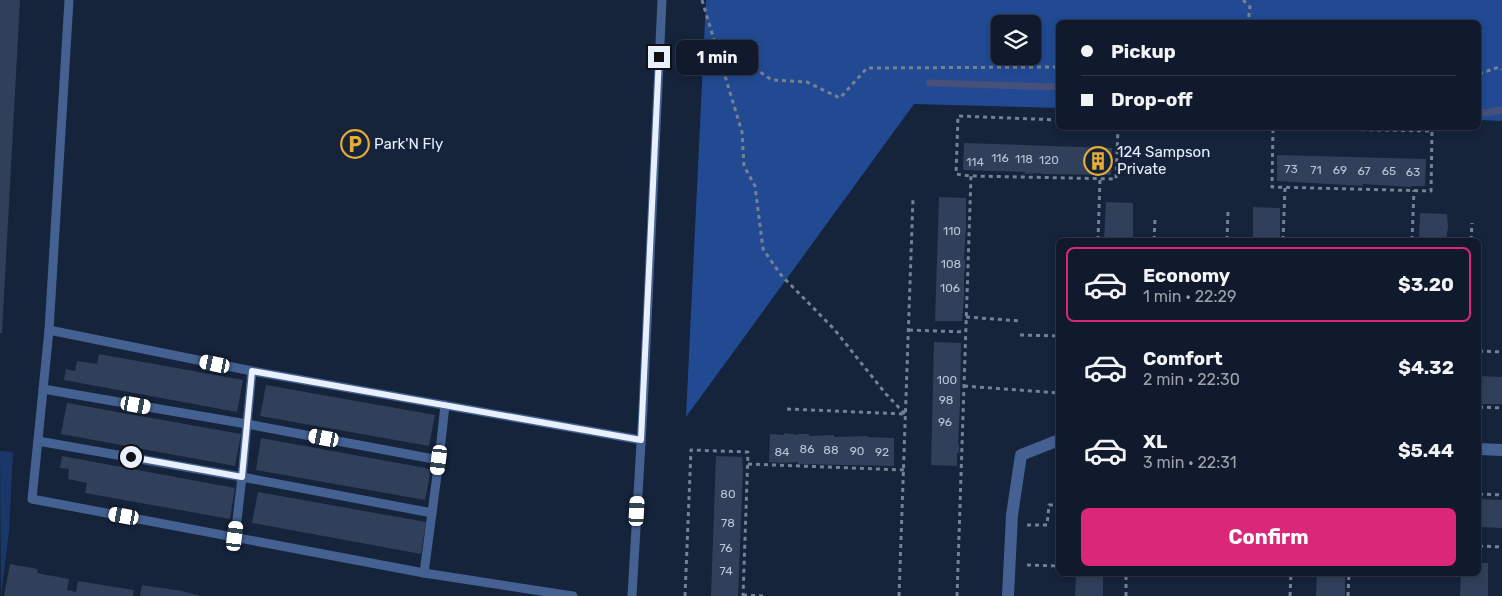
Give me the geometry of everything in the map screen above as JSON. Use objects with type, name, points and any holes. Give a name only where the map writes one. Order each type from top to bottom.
[{"type":"street","points":[[1008,596],[1011,526],[1021,455],[1056,441]]},
{"type":"street","points":[[1481,449],[1502,450]]},
{"type":"lane","points":[[69,0],[49,330],[32,499],[424,573],[573,596]]},
{"type":"lane","points":[[632,596],[662,0]]},
{"type":"lane","points":[[49,330],[252,371],[641,440]]},
{"type":"lane","points":[[235,536],[252,371]]},
{"type":"lane","points":[[43,389],[247,424],[439,460]]},
{"type":"lane","points":[[424,573],[446,405]]},
{"type":"lane","points":[[38,441],[432,513]]},
{"type":"path","points":[[702,0],[742,132],[744,166],[755,186],[764,249],[781,275],[834,329],[886,394],[905,414]]},
{"type":"path","points":[[1243,0],[1250,7],[1248,20]]},
{"type":"path","points":[[714,41],[772,80],[807,82],[840,98],[867,68],[1056,67]]},
{"type":"path","points":[[1481,73],[1499,67],[1502,69]]},
{"type":"path","points":[[1056,120],[958,116],[956,174],[970,176],[1116,179],[1118,130]]},
{"type":"path","points":[[1273,130],[1272,187],[1431,191],[1432,131],[1379,130]]},
{"type":"path","points":[[957,596],[970,176]]},
{"type":"path","points":[[1098,238],[1100,179]]},
{"type":"path","points":[[1283,238],[1285,188]]},
{"type":"path","points":[[1412,238],[1414,190]]},
{"type":"path","points":[[899,596],[913,198]]},
{"type":"path","points":[[1227,238],[1228,211]]},
{"type":"path","points":[[1154,238],[1155,219]]},
{"type":"path","points":[[1471,238],[1472,223]]},
{"type":"path","points":[[966,317],[1021,321]]},
{"type":"path","points":[[909,330],[965,332]]},
{"type":"path","points":[[1020,334],[1056,336]]},
{"type":"path","points":[[1481,351],[1502,352]]},
{"type":"path","points":[[964,386],[1056,393]]},
{"type":"path","points":[[1481,407],[1502,408]]},
{"type":"path","points":[[787,409],[905,414]]},
{"type":"path","points":[[685,596],[691,450],[748,452],[743,596],[763,596]]},
{"type":"path","points":[[748,464],[904,470]]},
{"type":"path","points":[[1481,494],[1502,495]]},
{"type":"path","points":[[1011,526],[1047,525],[1049,505],[1056,505]]},
{"type":"path","points":[[1481,546],[1502,547]]},
{"type":"path","points":[[1009,564],[1056,566]]},
{"type":"path","points":[[1126,576],[1126,596]]},
{"type":"path","points":[[1290,596],[1291,576]]},
{"type":"path","points":[[1348,596],[1349,576]]},
{"type":"shaded area","points":[[706,0],[1502,0],[1502,121],[1481,120],[1481,20],[1056,20],[1056,108],[914,104],[686,417]]},
{"type":"shaded area","points":[[0,451],[13,452],[9,531],[1,596]]},
{"type":"building","points":[[0,0],[20,0],[2,333],[0,333]]},
{"type":"building","points":[[964,143],[1112,148],[1111,175],[1025,174],[1025,172],[963,170]]},
{"type":"building","points":[[1277,155],[1426,159],[1425,186],[1363,184],[1363,186],[1277,181]]},
{"type":"building","points":[[939,197],[966,198],[962,321],[935,321]]},
{"type":"building","points":[[1106,202],[1133,203],[1133,238],[1104,238]]},
{"type":"building","points":[[1253,207],[1280,208],[1280,238],[1253,238]]},
{"type":"building","points":[[1420,213],[1447,214],[1446,238],[1419,238]]},
{"type":"building","points":[[934,342],[961,343],[959,453],[957,453],[957,466],[931,465]]},
{"type":"building","points":[[99,354],[243,380],[237,412],[64,380],[66,369],[75,371],[77,361],[97,364]]},
{"type":"building","points":[[1481,376],[1502,377],[1502,404],[1481,404]]},
{"type":"building","points":[[266,385],[435,415],[429,446],[260,416]]},
{"type":"building","points":[[67,403],[241,434],[235,466],[61,434]]},
{"type":"building","points":[[784,433],[809,434],[809,436],[834,435],[834,437],[867,436],[894,438],[894,466],[769,462],[770,434],[784,435]]},
{"type":"building","points":[[261,438],[431,469],[425,500],[256,470]]},
{"type":"building","points":[[62,456],[235,488],[230,519],[85,493],[87,483],[68,479],[69,469],[60,468]]},
{"type":"building","points":[[716,456],[742,457],[738,596],[711,596]]},
{"type":"building","points":[[258,492],[426,522],[421,554],[252,523]]},
{"type":"building","points":[[1481,499],[1502,500],[1502,528],[1481,527]]},
{"type":"building","points":[[1481,563],[1488,563],[1488,596],[1460,596],[1461,576],[1481,576]]},
{"type":"building","points":[[10,564],[38,569],[37,573],[69,579],[67,590],[76,592],[78,581],[134,590],[133,596],[4,596]]},
{"type":"building","points":[[1076,576],[1103,577],[1103,596],[1075,596]]},
{"type":"building","points":[[1317,576],[1345,576],[1345,596],[1316,596]]},
{"type":"building","points":[[142,585],[182,591],[201,596],[140,596]]},
{"type":"waterway","points":[[930,83],[1056,87]]},
{"type":"waterway","points":[[1481,112],[1502,110]]},
{"type":"place","name":"Park'N Fly","points":[[355,144]]},
{"type":"place","name":"124 Sampson Private","points":[[1098,161]]},
{"type":"route","points":[[131,457],[242,477],[252,371],[641,440],[659,57]]}]
